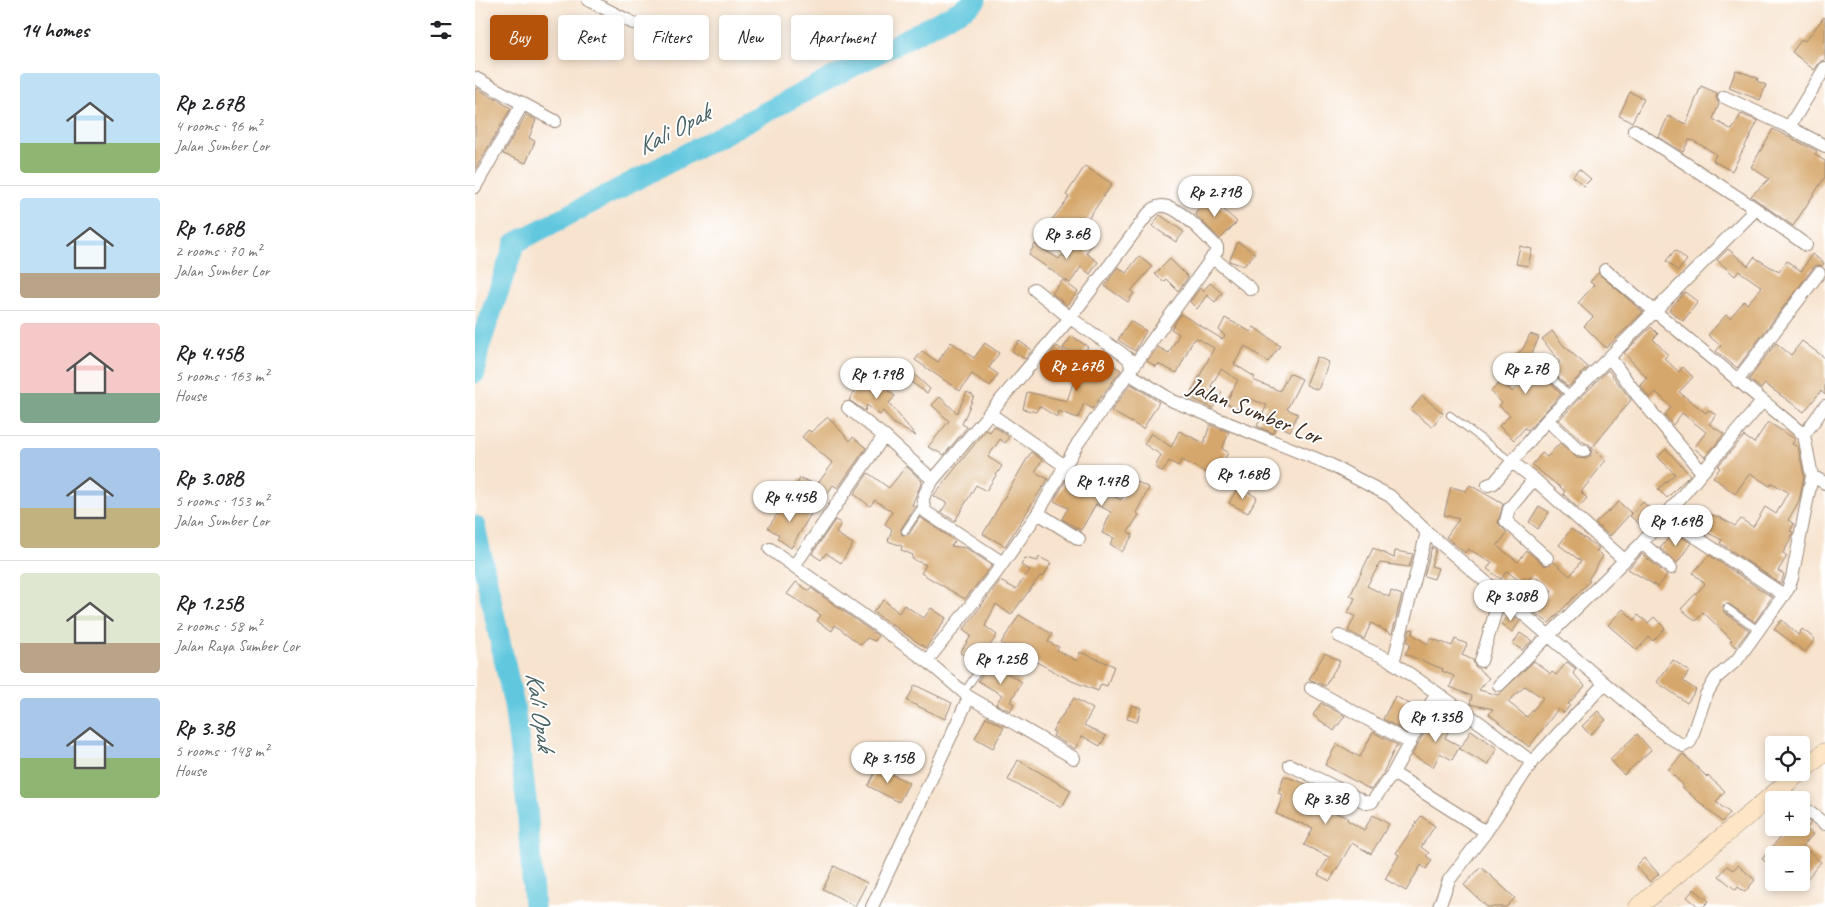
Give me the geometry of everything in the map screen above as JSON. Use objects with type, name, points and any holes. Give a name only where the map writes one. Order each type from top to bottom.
[{"type":"street","points":[[588,0],[633,22]]},
{"type":"street","points":[[1789,126],[1825,68]]},
{"type":"street","points":[[475,78],[555,121]]},
{"type":"street","points":[[1724,98],[1789,126],[1825,146]]},
{"type":"street","points":[[475,187],[523,103]]},
{"type":"street","points":[[1633,130],[1756,209],[1807,245]]},
{"type":"street","points":[[927,661],[1003,563],[1038,513],[1078,443],[1217,251],[1217,247],[1176,210],[1168,206],[1157,206],[1148,214],[1070,318],[933,480],[923,497],[923,506],[926,512],[1003,563]]},
{"type":"street","points":[[1488,485],[1494,483],[1547,420],[1756,209]]},
{"type":"street","points":[[1212,257],[1251,289]]},
{"type":"street","points":[[1605,270],[1656,310],[1762,402],[1804,435],[1812,476],[1792,578],[1784,595],[1758,630]]},
{"type":"street","points":[[1737,380],[1819,273]]},
{"type":"street","name":"Jalan Sumber Lor","points":[[1034,289],[1070,318],[1129,359],[1133,376],[1173,401],[1329,464],[1390,496],[1427,532],[1679,746],[1687,745],[1706,695],[1717,678],[1737,660],[1758,630]]},
{"type":"street","points":[[1610,358],[1638,396],[1701,471]]},
{"type":"street","points":[[1499,684],[1623,559],[1642,543],[1701,471],[1762,402]]},
{"type":"street","points":[[1804,435],[1825,406]]},
{"type":"street","points":[[848,408],[884,436],[933,480]]},
{"type":"street","points":[[989,413],[1065,466]]},
{"type":"street","points":[[1547,420],[1579,450],[1585,451]]},
{"type":"street","points":[[794,566],[884,436]]},
{"type":"street","points":[[1511,461],[1623,559]]},
{"type":"street","points":[[1812,476],[1825,483]]},
{"type":"street","points":[[1534,480],[1509,509],[1506,521],[1547,558]]},
{"type":"street","points":[[1038,513],[1079,539]]},
{"type":"street","points":[[1664,516],[1784,595]]},
{"type":"street","points":[[1393,663],[1427,532]]},
{"type":"street","points":[[1642,543],[1671,568]]},
{"type":"street","points":[[770,549],[927,661],[966,695],[1074,758]]},
{"type":"street","points":[[1481,661],[1501,593]]},
{"type":"street","points":[[1339,636],[1393,663],[1483,725],[1532,762]]},
{"type":"street","points":[[1439,907],[1449,880],[1486,832],[1532,762],[1604,684]]},
{"type":"street","points":[[1311,688],[1410,743]]},
{"type":"street","points":[[1290,765],[1367,803],[1371,802],[1393,773],[1436,694]]},
{"type":"street","points":[[872,907],[966,695]]},
{"type":"street","points":[[1810,764],[1825,752]]},
{"type":"street","points":[[1393,773],[1486,832]]},
{"type":"street","points":[[1637,907],[1765,811]]},
{"type":"street","points":[[1810,813],[1825,824]]},
{"type":"lane","points":[[1535,359],[1571,397]]},
{"type":"lane","points":[[1450,415],[1511,461]]},
{"type":"lane","points":[[905,531],[923,506]]},
{"type":"lane","points":[[1727,608],[1758,630]]},
{"type":"lane","points":[[966,695],[985,661]]},
{"type":"building","points":[[1825,16],[1825,60],[1821,61],[1814,70],[1792,52],[1802,39],[1805,41]]},
{"type":"building","points":[[1736,70],[1758,78],[1757,81],[1766,85],[1760,100],[1729,88]]},
{"type":"building","points":[[1701,86],[1717,93],[1716,98],[1719,104],[1713,119],[1732,130],[1741,114],[1758,121],[1732,171],[1713,161],[1716,154],[1694,141],[1689,140],[1683,152],[1659,137],[1668,116],[1686,124]]},
{"type":"building","points":[[475,89],[511,108],[475,170]]},
{"type":"building","points":[[1630,92],[1644,99],[1632,122],[1619,116]]},
{"type":"building","points":[[526,115],[536,120],[529,138],[535,141],[526,163],[503,154]]},
{"type":"building","points":[[1773,129],[1817,151],[1815,155],[1825,161],[1825,177],[1793,226],[1751,196],[1769,179],[1751,167]]},
{"type":"building","points":[[1085,166],[1112,184],[1075,238],[1051,221],[1069,197],[1066,195]]},
{"type":"building","points":[[1579,169],[1591,179],[1584,186],[1573,176]]},
{"type":"building","points":[[1209,196],[1237,222],[1220,239],[1195,214]]},
{"type":"building","points":[[1160,215],[1184,232],[1176,242],[1152,226]]},
{"type":"building","points":[[1083,236],[1093,243],[1086,253],[1098,262],[1090,274],[1081,267],[1070,283],[1029,255],[1035,244],[1059,259],[1062,255],[1067,258]]},
{"type":"building","points":[[1238,242],[1255,253],[1244,266],[1229,261]]},
{"type":"building","points":[[1520,246],[1532,249],[1528,266],[1516,264]]},
{"type":"building","points":[[1728,249],[1748,266],[1754,257],[1779,272],[1787,261],[1801,271],[1812,254],[1824,263],[1822,266],[1816,265],[1813,268],[1737,368],[1716,351],[1721,346],[1708,335],[1726,315],[1730,318],[1744,301],[1747,304],[1762,287],[1739,271],[1735,276],[1717,260]]},
{"type":"building","points":[[1675,250],[1687,260],[1678,271],[1666,261]]},
{"type":"building","points":[[1139,256],[1152,267],[1131,291],[1134,293],[1128,302],[1105,286],[1118,267],[1126,273]]},
{"type":"building","points":[[1170,259],[1188,277],[1178,291],[1166,279],[1163,282],[1155,274]]},
{"type":"building","points":[[1598,273],[1643,312],[1606,348],[1584,326],[1593,317],[1578,303],[1594,285],[1590,282]]},
{"type":"building","points":[[1063,280],[1078,292],[1067,305],[1052,293]]},
{"type":"building","points":[[1210,283],[1222,293],[1215,302],[1207,295],[1197,309],[1190,302],[1200,288],[1203,291]]},
{"type":"building","points":[[1685,292],[1698,302],[1683,321],[1669,310]]},
{"type":"building","points":[[1181,314],[1222,339],[1225,336],[1219,330],[1225,318],[1251,332],[1254,327],[1280,346],[1268,362],[1245,346],[1234,364],[1255,377],[1253,380],[1280,391],[1289,373],[1302,379],[1287,409],[1298,414],[1290,431],[1277,425],[1273,433],[1257,426],[1267,405],[1245,397],[1237,409],[1226,403],[1238,380],[1221,369],[1211,386],[1222,392],[1213,408],[1189,397],[1214,348],[1197,338],[1192,342],[1177,373],[1158,364],[1156,367],[1147,361],[1158,347],[1169,353],[1179,334],[1171,329]]},
{"type":"building","points":[[1130,321],[1146,331],[1135,351],[1118,340]]},
{"type":"building","points":[[1651,327],[1658,334],[1653,339],[1668,355],[1664,358],[1679,372],[1683,367],[1693,377],[1679,392],[1706,413],[1708,410],[1716,415],[1709,424],[1724,434],[1705,457],[1694,448],[1706,432],[1682,413],[1673,425],[1665,415],[1671,407],[1656,392],[1650,398],[1640,385],[1647,378],[1624,353]]},
{"type":"building","points":[[1552,331],[1564,346],[1588,367],[1568,387],[1552,371],[1560,362],[1542,339]]},
{"type":"building","points":[[1530,334],[1539,337],[1529,360],[1544,380],[1546,378],[1561,394],[1528,430],[1525,428],[1514,440],[1499,426],[1510,415],[1499,406],[1502,403],[1491,391],[1502,381],[1512,392],[1525,379],[1518,370],[1522,367],[1514,357],[1523,349]]},
{"type":"building","points":[[1072,336],[1088,347],[1079,360],[1063,348]]},
{"type":"building","points":[[1019,341],[1032,350],[1025,359],[1012,351]]},
{"type":"building","points":[[1802,341],[1825,358],[1825,395],[1821,391],[1804,412],[1765,384],[1761,389],[1749,379],[1776,343],[1791,355]]},
{"type":"building","points":[[951,342],[974,358],[985,343],[999,353],[989,368],[998,374],[990,386],[972,374],[960,391],[915,360],[922,351],[938,362]]},
{"type":"building","points":[[1057,346],[1064,351],[1058,359],[1051,354]]},
{"type":"building","points":[[1317,357],[1329,362],[1318,390],[1306,385]]},
{"type":"building","points":[[1106,361],[1121,370],[1092,409],[1084,403],[1078,418],[1058,411],[1057,417],[1039,406],[1036,412],[1023,409],[1027,392],[1067,401],[1072,382],[1085,363],[1098,373]]},
{"type":"building","points":[[905,366],[930,389],[927,393],[899,374]]},
{"type":"building","points":[[1608,370],[1631,400],[1592,448],[1606,460],[1581,492],[1587,498],[1578,508],[1563,494],[1565,491],[1532,465],[1542,453],[1547,457],[1560,443],[1577,458],[1586,459],[1590,456],[1592,452],[1590,445],[1583,442],[1559,420]]},
{"type":"building","points":[[866,373],[895,396],[889,403],[916,436],[894,424],[883,411],[880,415],[867,405],[865,411],[849,400]]},
{"type":"building","points":[[1131,384],[1159,402],[1143,429],[1111,411]]},
{"type":"building","points":[[967,392],[974,396],[962,424],[967,427],[944,455],[928,447],[949,421],[932,405],[940,397],[957,413]]},
{"type":"building","points":[[1422,396],[1443,413],[1432,427],[1411,410]]},
{"type":"building","points":[[828,417],[850,441],[853,437],[866,448],[838,488],[833,485],[825,497],[813,490],[833,463],[802,437],[808,430],[811,432]]},
{"type":"building","points":[[1768,422],[1795,439],[1792,444],[1798,447],[1804,476],[1799,501],[1788,520],[1794,524],[1790,531],[1793,532],[1791,539],[1783,553],[1787,556],[1778,571],[1784,574],[1781,584],[1720,543],[1722,540],[1689,523],[1693,510],[1719,517],[1735,526],[1741,519],[1753,527],[1765,507],[1776,514],[1788,492],[1772,483],[1770,486],[1750,473],[1735,494],[1713,477],[1720,468],[1718,466],[1744,436],[1754,443]]},
{"type":"building","points":[[1210,425],[1229,432],[1222,449],[1228,452],[1222,466],[1233,471],[1227,483],[1182,460],[1178,466],[1169,461],[1163,472],[1155,467],[1161,455],[1144,444],[1151,433],[1171,447],[1179,431],[1204,443]]},
{"type":"building","points":[[994,426],[1009,437],[1005,443],[1000,439],[988,457],[1002,466],[986,491],[976,485],[955,521],[941,512],[947,503],[933,496],[986,430],[990,432]]},
{"type":"building","points":[[1666,449],[1690,475],[1667,498],[1658,489],[1675,474],[1658,457]]},
{"type":"building","points":[[1031,452],[1042,460],[1035,472],[1048,479],[1005,546],[983,534]]},
{"type":"building","points":[[906,466],[922,481],[912,505],[915,507],[901,529],[902,535],[909,534],[920,517],[955,541],[951,546],[966,548],[992,565],[965,599],[921,573],[926,565],[912,559],[913,555],[901,550],[902,546],[888,541],[892,529],[885,524],[892,512],[875,500],[870,506],[854,494],[868,473],[889,488]]},
{"type":"building","points":[[1069,475],[1086,483],[1090,475],[1104,483],[1101,489],[1121,500],[1132,479],[1149,488],[1136,513],[1139,515],[1128,532],[1133,535],[1122,552],[1110,544],[1114,538],[1102,533],[1111,512],[1096,504],[1081,530],[1062,519],[1068,508],[1054,501]]},
{"type":"building","points":[[800,478],[813,483],[809,492],[796,487]]},
{"type":"building","points":[[1470,485],[1503,504],[1498,523],[1507,533],[1497,546],[1518,562],[1527,551],[1545,566],[1554,562],[1570,576],[1581,561],[1559,545],[1571,529],[1599,548],[1596,551],[1603,556],[1588,580],[1590,581],[1549,623],[1535,613],[1552,591],[1533,575],[1524,585],[1507,571],[1501,579],[1487,569],[1492,562],[1468,549],[1465,553],[1446,537],[1459,519],[1444,515],[1451,487],[1466,491]]},
{"type":"building","points":[[1238,487],[1257,497],[1248,513],[1229,503]]},
{"type":"building","points":[[786,501],[799,510],[802,505],[812,512],[791,548],[777,538],[779,535],[768,528]]},
{"type":"building","points":[[1619,502],[1631,513],[1610,536],[1595,523]]},
{"type":"building","points":[[1643,502],[1656,514],[1644,528],[1630,516]]},
{"type":"building","points":[[1539,506],[1549,512],[1538,529],[1529,522]]},
{"type":"building","points":[[835,520],[841,523],[836,533],[853,544],[841,563],[826,553],[821,560],[812,554]]},
{"type":"building","points":[[1674,532],[1691,543],[1677,563],[1660,548]]},
{"type":"building","points":[[1432,547],[1436,550],[1431,566],[1438,568],[1434,579],[1424,576]]},
{"type":"building","points":[[1373,548],[1394,558],[1395,551],[1413,554],[1409,567],[1380,563],[1367,586],[1389,597],[1391,591],[1402,595],[1392,634],[1371,623],[1364,639],[1348,631],[1355,616],[1348,613],[1355,598],[1350,596]]},
{"type":"building","points":[[1642,554],[1667,575],[1658,587],[1628,569]]},
{"type":"building","points":[[1709,555],[1772,597],[1755,622],[1729,604],[1723,605],[1724,612],[1749,630],[1736,647],[1730,642],[1732,640],[1703,612],[1696,621],[1681,609],[1705,584],[1693,573]]},
{"type":"building","points":[[1039,557],[1051,563],[1043,577],[1040,576],[1011,615],[996,604],[985,626],[997,635],[983,656],[977,663],[960,653],[971,636],[963,630],[1000,581],[1016,589],[1030,570],[1021,565],[1025,558],[1038,561]]},
{"type":"building","points":[[796,582],[809,591],[811,588],[878,636],[875,641],[867,638],[861,645],[835,625],[832,631],[817,621],[821,615],[787,594]]},
{"type":"building","points":[[884,600],[899,613],[904,605],[924,618],[931,608],[946,618],[926,648],[873,612]]},
{"type":"building","points":[[1623,609],[1634,620],[1638,615],[1648,623],[1654,617],[1665,628],[1653,641],[1649,637],[1637,650],[1608,625]]},
{"type":"building","points":[[1509,613],[1520,621],[1512,632],[1501,624]]},
{"type":"building","points":[[1019,615],[1052,634],[1048,642],[1059,647],[1057,650],[1077,661],[1080,652],[1114,666],[1107,686],[1101,684],[1098,691],[1072,681],[1001,643]]},
{"type":"building","points":[[1782,620],[1798,635],[1802,629],[1815,639],[1805,652],[1774,629]]},
{"type":"building","points":[[1410,629],[1414,630],[1412,634],[1428,644],[1430,638],[1452,646],[1455,639],[1467,644],[1462,655],[1473,660],[1475,666],[1489,678],[1479,690],[1498,695],[1534,661],[1551,674],[1552,672],[1556,675],[1567,662],[1576,669],[1573,673],[1585,686],[1568,704],[1570,705],[1564,713],[1558,709],[1529,747],[1489,714],[1493,709],[1470,704],[1472,696],[1450,687],[1454,676],[1442,671],[1443,669],[1405,654],[1411,644],[1407,642]],"holes":[[[1525,686],[1543,698],[1527,717],[1508,702]]]},
{"type":"building","points":[[1520,633],[1532,641],[1522,650],[1513,644]]},
{"type":"building","points":[[1325,653],[1340,661],[1325,686],[1309,679]]},
{"type":"building","points":[[1673,660],[1689,671],[1683,681],[1696,690],[1687,703],[1657,682]]},
{"type":"building","points":[[990,663],[1022,682],[1010,702],[1014,704],[1010,711],[996,704],[1002,695],[978,681]]},
{"type":"building","points":[[915,685],[952,703],[945,719],[907,701]]},
{"type":"building","points":[[1395,696],[1415,707],[1410,717],[1413,718],[1406,732],[1383,719]]},
{"type":"building","points":[[1074,698],[1093,709],[1084,725],[1106,736],[1100,746],[1082,736],[1075,749],[1053,736],[1055,732],[1052,731]]},
{"type":"building","points":[[1321,703],[1345,716],[1334,731],[1313,715]]},
{"type":"building","points":[[1132,705],[1141,708],[1137,722],[1127,719]]},
{"type":"building","points":[[1598,711],[1606,720],[1590,735],[1582,726]]},
{"type":"building","points":[[1441,715],[1453,722],[1445,738],[1460,746],[1452,760],[1440,753],[1433,767],[1412,755],[1428,726],[1434,729]]},
{"type":"building","points":[[986,717],[1004,727],[993,748],[975,738]]},
{"type":"building","points":[[1471,730],[1497,748],[1488,765],[1460,749]]},
{"type":"building","points":[[1373,732],[1399,746],[1396,746],[1383,773],[1371,790],[1325,765],[1337,744],[1360,757]]},
{"type":"building","points":[[1637,734],[1651,750],[1624,775],[1610,759]]},
{"type":"building","points":[[1683,754],[1725,791],[1716,802],[1730,813],[1722,822],[1682,787],[1683,785],[1668,770]]},
{"type":"building","points":[[1018,760],[1071,790],[1062,807],[1008,780]]},
{"type":"building","points":[[878,767],[909,783],[899,802],[868,786]]},
{"type":"building","points":[[1284,776],[1323,790],[1317,805],[1348,818],[1347,820],[1364,830],[1373,815],[1389,824],[1371,854],[1352,843],[1330,881],[1318,875],[1329,857],[1304,845],[1313,828],[1276,814],[1283,795],[1278,793]]},
{"type":"building","points":[[1421,816],[1435,826],[1421,847],[1429,853],[1426,856],[1432,860],[1426,869],[1421,865],[1406,891],[1385,879],[1399,855],[1396,853]]},
{"type":"building","points":[[1810,832],[1813,834],[1803,846],[1773,846],[1781,836],[1810,836]]},
{"type":"building","points":[[1810,852],[1821,862],[1810,875]]},
{"type":"building","points":[[1644,858],[1659,874],[1650,882],[1636,866]]},
{"type":"building","points":[[1738,865],[1755,880],[1745,892],[1738,887],[1736,890],[1719,876],[1727,866],[1733,870]]},
{"type":"building","points":[[834,866],[867,883],[855,906],[823,889]]},
{"type":"building","points":[[1481,867],[1515,898],[1506,907],[1487,907],[1464,885]]},
{"type":"building","points":[[1694,889],[1709,901],[1703,907],[1699,907],[1687,897]]},
{"type":"waterway","name":"Kali Opak","points":[[475,373],[479,348],[515,243],[967,7],[976,0]]},
{"type":"waterway","name":"Kali Opak","points":[[475,526],[514,705],[527,806],[534,907]]}]
